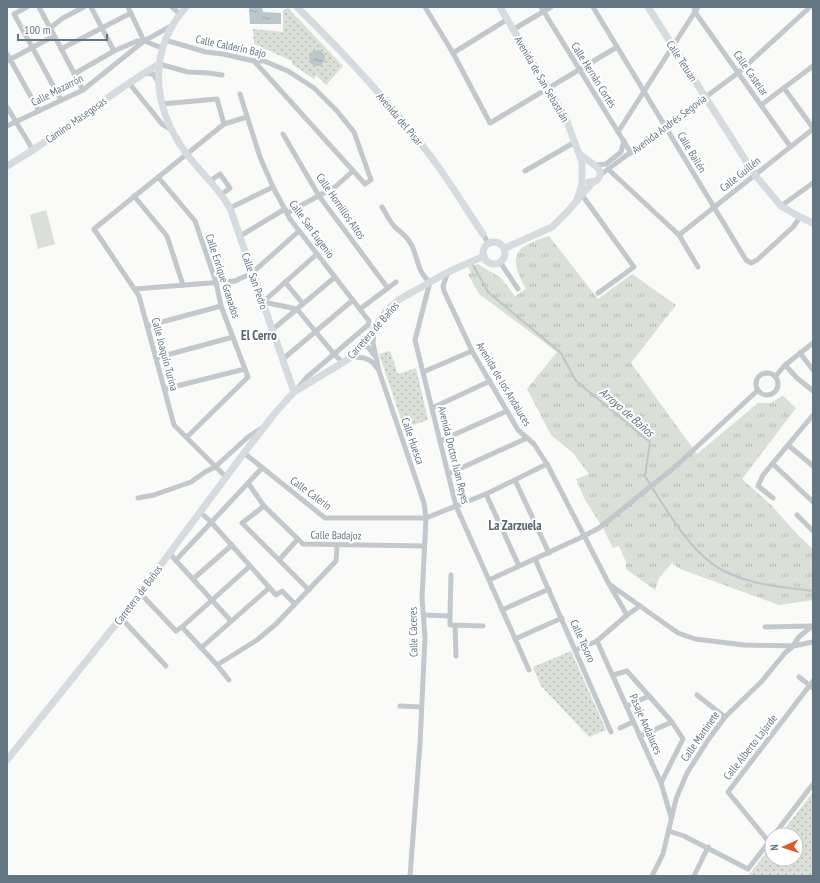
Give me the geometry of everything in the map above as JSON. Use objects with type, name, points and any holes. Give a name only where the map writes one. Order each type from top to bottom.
[{"type":"street","points":[[27,7],[14,14],[61,100]]},
{"type":"street","points":[[39,7],[83,90]]},
{"type":"street","points":[[50,28],[63,18],[84,7]]},
{"type":"street","points":[[91,7],[114,51]]},
{"type":"street","points":[[128,7],[144,41],[162,48]]},
{"type":"street","points":[[172,7],[180,14]]},
{"type":"street","name":"Calle San Pedro","points":[[186,7],[172,26],[162,48],[159,64],[159,84],[162,104],[172,130],[187,153],[222,194],[230,208],[294,392]]},
{"type":"street","name":"Avenida del Pisar","points":[[297,7],[331,40],[425,149],[439,167],[488,243]]},
{"type":"street","points":[[425,7],[453,53],[490,123],[617,47]]},
{"type":"street","name":"Avenida de San Sebastián","points":[[500,7],[566,119],[580,154],[582,173]]},
{"type":"street","points":[[514,29],[542,9],[551,7]]},
{"type":"street","name":"Calle Bailén","points":[[592,7],[746,260],[752,263],[757,260],[793,227],[800,217]]},
{"type":"street","name":"Calle Tetuán","points":[[648,7],[755,175],[781,206],[800,217],[813,222]]},
{"type":"street","name":"Avenida Andrés Segovia","points":[[600,176],[738,73],[777,39],[810,7]]},
{"type":"street","name":"Calle Hernán Cortés","points":[[542,9],[631,153]]},
{"type":"street","points":[[618,132],[696,9]]},
{"type":"street","name":"Calle Castelar","points":[[696,9],[738,73],[790,146]]},
{"type":"street","points":[[61,50],[131,13]]},
{"type":"street","points":[[453,53],[508,19]]},
{"type":"street","points":[[144,41],[172,26]]},
{"type":"street","points":[[9,60],[54,36]]},
{"type":"street","name":"Calle Calderín Bajo","points":[[165,40],[206,52],[264,62],[288,71],[314,88],[337,111],[354,132],[371,180],[365,184],[353,171]]},
{"type":"street","name":"Calle Mazarrón","points":[[74,74],[114,51],[137,41],[144,41]]},
{"type":"street","name":"Calle Mazarrón","points":[[7,126],[83,90],[144,41]]},
{"type":"street","points":[[7,54],[39,111]]},
{"type":"street","points":[[240,236],[335,187],[353,171],[254,61]]},
{"type":"street","points":[[159,64],[188,72],[222,75]]},
{"type":"street","name":"Camino Masegosas","points":[[7,166],[33,150],[129,83],[159,64]]},
{"type":"street","points":[[761,106],[813,66]]},
{"type":"street","points":[[144,73],[149,73],[155,76],[159,84]]},
{"type":"street","name":"Calle San Pedro","points":[[129,83],[162,124],[172,130]]},
{"type":"street","points":[[784,88],[813,128]]},
{"type":"street","name":"Calle San Eugenio","points":[[240,94],[260,157],[273,187],[286,211],[369,321],[368,325],[334,354]]},
{"type":"street","points":[[162,104],[217,99],[224,124]]},
{"type":"street","points":[[7,108],[33,150]]},
{"type":"street","points":[[183,285],[166,236],[134,196],[224,124],[247,117]]},
{"type":"street","name":"Calle Guillén","points":[[679,234],[714,208],[813,128]]},
{"type":"street","name":"Calle Hornillos Altos","points":[[283,134],[319,196],[387,287]]},
{"type":"street","name":"Avenida Andrés Segovia","points":[[594,165],[606,164],[622,152],[624,141]]},
{"type":"street","points":[[525,171],[575,142]]},
{"type":"street","name":"Avenida de San Sebastián","points":[[580,154],[585,160],[594,165]]},
{"type":"street","points":[[505,248],[552,227],[580,197],[593,182],[598,180],[600,176],[599,170],[594,165],[587,166],[582,173],[580,197],[634,267],[598,293]]},
{"type":"street","points":[[608,169],[679,234],[698,267]]},
{"type":"street","points":[[582,173],[586,180],[593,182]]},
{"type":"street","points":[[210,181],[220,174],[230,188],[222,194]]},
{"type":"street","name":"Calle Enrique Granados","points":[[158,177],[195,221],[216,282],[222,306],[248,377],[187,438]]},
{"type":"street","points":[[781,206],[813,183]]},
{"type":"street","points":[[230,208],[273,187]]},
{"type":"street","name":"Calle Joaquín Turina","points":[[134,196],[94,229],[139,296],[174,425],[226,477]]},
{"type":"street","points":[[382,207],[395,228],[399,230],[411,244],[422,274],[424,278],[430,282],[448,272],[484,256]]},
{"type":"street","points":[[135,289],[235,281],[252,273],[299,230]]},
{"type":"street","points":[[498,242],[505,248],[505,257],[500,262],[495,264],[490,263],[484,256],[483,250],[488,243],[498,242]]},
{"type":"street","points":[[263,302],[317,254]]},
{"type":"street","points":[[500,262],[518,289]]},
{"type":"street","name":"Avenida de los Andaluces","points":[[448,272],[443,286],[444,290],[472,351],[518,430],[534,444],[547,464],[609,584],[627,615]]},
{"type":"street","points":[[272,330],[335,277]]},
{"type":"street","points":[[285,282],[303,304]]},
{"type":"street","name":"Carretera de Baños","points":[[360,309],[387,287],[396,282]]},
{"type":"street","name":"Carretera de Baños","points":[[7,760],[121,618],[244,453],[294,392],[346,360],[360,347],[387,310],[400,299],[430,282]]},
{"type":"street","name":"Avenida Doctor Juan Reyes","points":[[430,282],[414,340],[456,506],[529,670]]},
{"type":"street","points":[[283,359],[353,300]]},
{"type":"street","points":[[263,302],[297,310],[334,354],[346,360],[365,358]]},
{"type":"street","points":[[147,326],[222,306]]},
{"type":"street","name":"Calle Huesca","points":[[376,325],[373,336],[379,371],[424,503],[426,518]]},
{"type":"street","points":[[156,358],[233,337]]},
{"type":"street","points":[[775,377],[785,365],[813,343]]},
{"type":"street","name":"Calle Huesca","points":[[377,361],[369,348],[365,346],[360,347],[365,358],[374,363],[379,371]]},
{"type":"street","points":[[423,372],[472,351]]},
{"type":"street","points":[[800,353],[813,370]]},
{"type":"street","points":[[294,392],[306,378],[334,354]]},
{"type":"street","points":[[785,365],[813,392]]},
{"type":"street","points":[[165,390],[245,369]]},
{"type":"street","points":[[768,373],[775,377],[778,385],[774,392],[766,395],[762,394],[758,390],[756,384],[760,376],[768,373]]},
{"type":"street","points":[[432,408],[490,381]]},
{"type":"street","points":[[489,580],[599,528],[676,466],[758,390]]},
{"type":"street","points":[[440,441],[507,411]]},
{"type":"street","points":[[774,498],[758,486],[762,475],[813,415]]},
{"type":"street","name":"Carretera de Baños","points":[[138,498],[154,495],[190,482],[215,467],[248,437],[265,426]]},
{"type":"street","points":[[448,474],[527,438]]},
{"type":"street","points":[[788,445],[813,466]]},
{"type":"street","name":"Calle Calerín","points":[[244,453],[325,518],[426,518]]},
{"type":"street","points":[[426,518],[486,494],[547,464]]},
{"type":"street","points":[[772,464],[813,502]]},
{"type":"street","name":"Carretera de Baños","points":[[176,560],[262,468]]},
{"type":"street","points":[[515,480],[549,552]]},
{"type":"street","name":"Calle Badajoz","points":[[248,483],[264,506],[303,544],[424,546]]},
{"type":"street","points":[[486,494],[519,566]]},
{"type":"street","points":[[264,506],[242,523],[309,590]]},
{"type":"street","points":[[200,512],[212,522],[276,596],[282,591],[295,604]]},
{"type":"street","points":[[797,515],[813,531]]},
{"type":"street","name":"Calle Cáceres","points":[[410,876],[420,744],[425,637],[422,598],[426,518]]},
{"type":"street","points":[[279,560],[298,539]]},
{"type":"street","points":[[193,579],[232,545]]},
{"type":"street","points":[[217,665],[257,640],[309,590],[336,561],[336,545]]},
{"type":"street","points":[[169,553],[231,621]]},
{"type":"street","name":"Calle Tesoro","points":[[535,559],[611,732]]},
{"type":"street","points":[[140,592],[176,631],[250,566]]},
{"type":"street","points":[[451,575],[450,625],[483,626]]},
{"type":"street","points":[[609,584],[678,633],[695,639],[744,645],[793,646],[813,642]]},
{"type":"street","points":[[201,648],[269,588]]},
{"type":"street","points":[[502,610],[549,589]]},
{"type":"street","points":[[576,650],[597,641],[627,615],[640,606]]},
{"type":"street","points":[[424,615],[450,616]]},
{"type":"street","points":[[121,618],[166,666]]},
{"type":"street","points":[[515,639],[562,618]]},
{"type":"street","points":[[455,626],[456,656]]},
{"type":"street","points":[[765,627],[813,626]]},
{"type":"street","name":"Calle Martinete","points":[[652,876],[663,854],[676,799],[687,773],[725,717],[762,680],[793,646],[799,637],[813,626]]},
{"type":"street","points":[[182,627],[229,680]]},
{"type":"street","name":"Pasaje Andaluces","points":[[597,641],[661,783],[672,817]]},
{"type":"street","points":[[613,675],[627,671],[672,722],[683,739],[661,783]]},
{"type":"street","points":[[799,677],[812,685]]},
{"type":"street","name":"Calle Alberto Lajarde","points":[[764,833],[728,792],[812,685]]},
{"type":"street","points":[[697,695],[725,717]]},
{"type":"street","points":[[627,706],[649,696]]},
{"type":"street","points":[[400,706],[421,707]]},
{"type":"street","points":[[620,728],[633,722]]},
{"type":"street","points":[[640,736],[672,722]]},
{"type":"street","points":[[780,827],[813,784]]},
{"type":"street","points":[[669,831],[684,836],[748,869],[764,848]]},
{"type":"street","points":[[694,876],[708,848]]},
{"type":"green space","points":[[288,8],[343,66],[326,85],[316,75],[314,79],[292,64],[292,61],[254,44],[253,29],[283,32],[283,10]]},
{"type":"green space","points":[[46,210],[55,244],[38,249],[30,215]]},
{"type":"green space","points":[[549,236],[598,299],[632,274],[676,305],[631,363],[697,454],[758,403],[770,403],[783,396],[796,408],[742,479],[772,506],[813,549],[813,600],[779,605],[680,569],[672,563],[659,578],[655,590],[626,569],[626,562],[619,546],[613,548],[603,528],[584,498],[576,479],[589,474],[573,453],[551,435],[527,389],[557,352],[479,294],[468,274],[471,273],[468,267],[478,264],[501,278],[515,296],[526,289],[517,268],[516,257],[518,252],[528,244]]},
{"type":"green space","points":[[390,351],[398,374],[416,368],[428,420],[404,428],[379,354]]},
{"type":"green space","points":[[571,651],[606,730],[589,737],[541,686],[533,667]]},
{"type":"green space","points":[[813,792],[813,876],[748,876],[764,855],[764,867],[804,867],[804,827],[786,827]]},
{"type":"water","points":[[249,7],[262,7],[263,12],[281,13],[281,24],[250,24]]},
{"type":"water","points":[[317,50],[323,52],[325,58],[323,64],[317,66],[311,64],[309,58],[311,52]]},
{"type":"waterway","name":"Arroyo de Baños","points":[[473,265],[488,292],[561,353],[576,381],[650,442],[645,476],[679,529],[700,554],[712,564],[734,576],[767,585],[813,591]]},
{"type":"district","name":"El Cerro","points":[[259,335]]},
{"type":"district","name":"La Zarzuela","points":[[515,525]]}]
